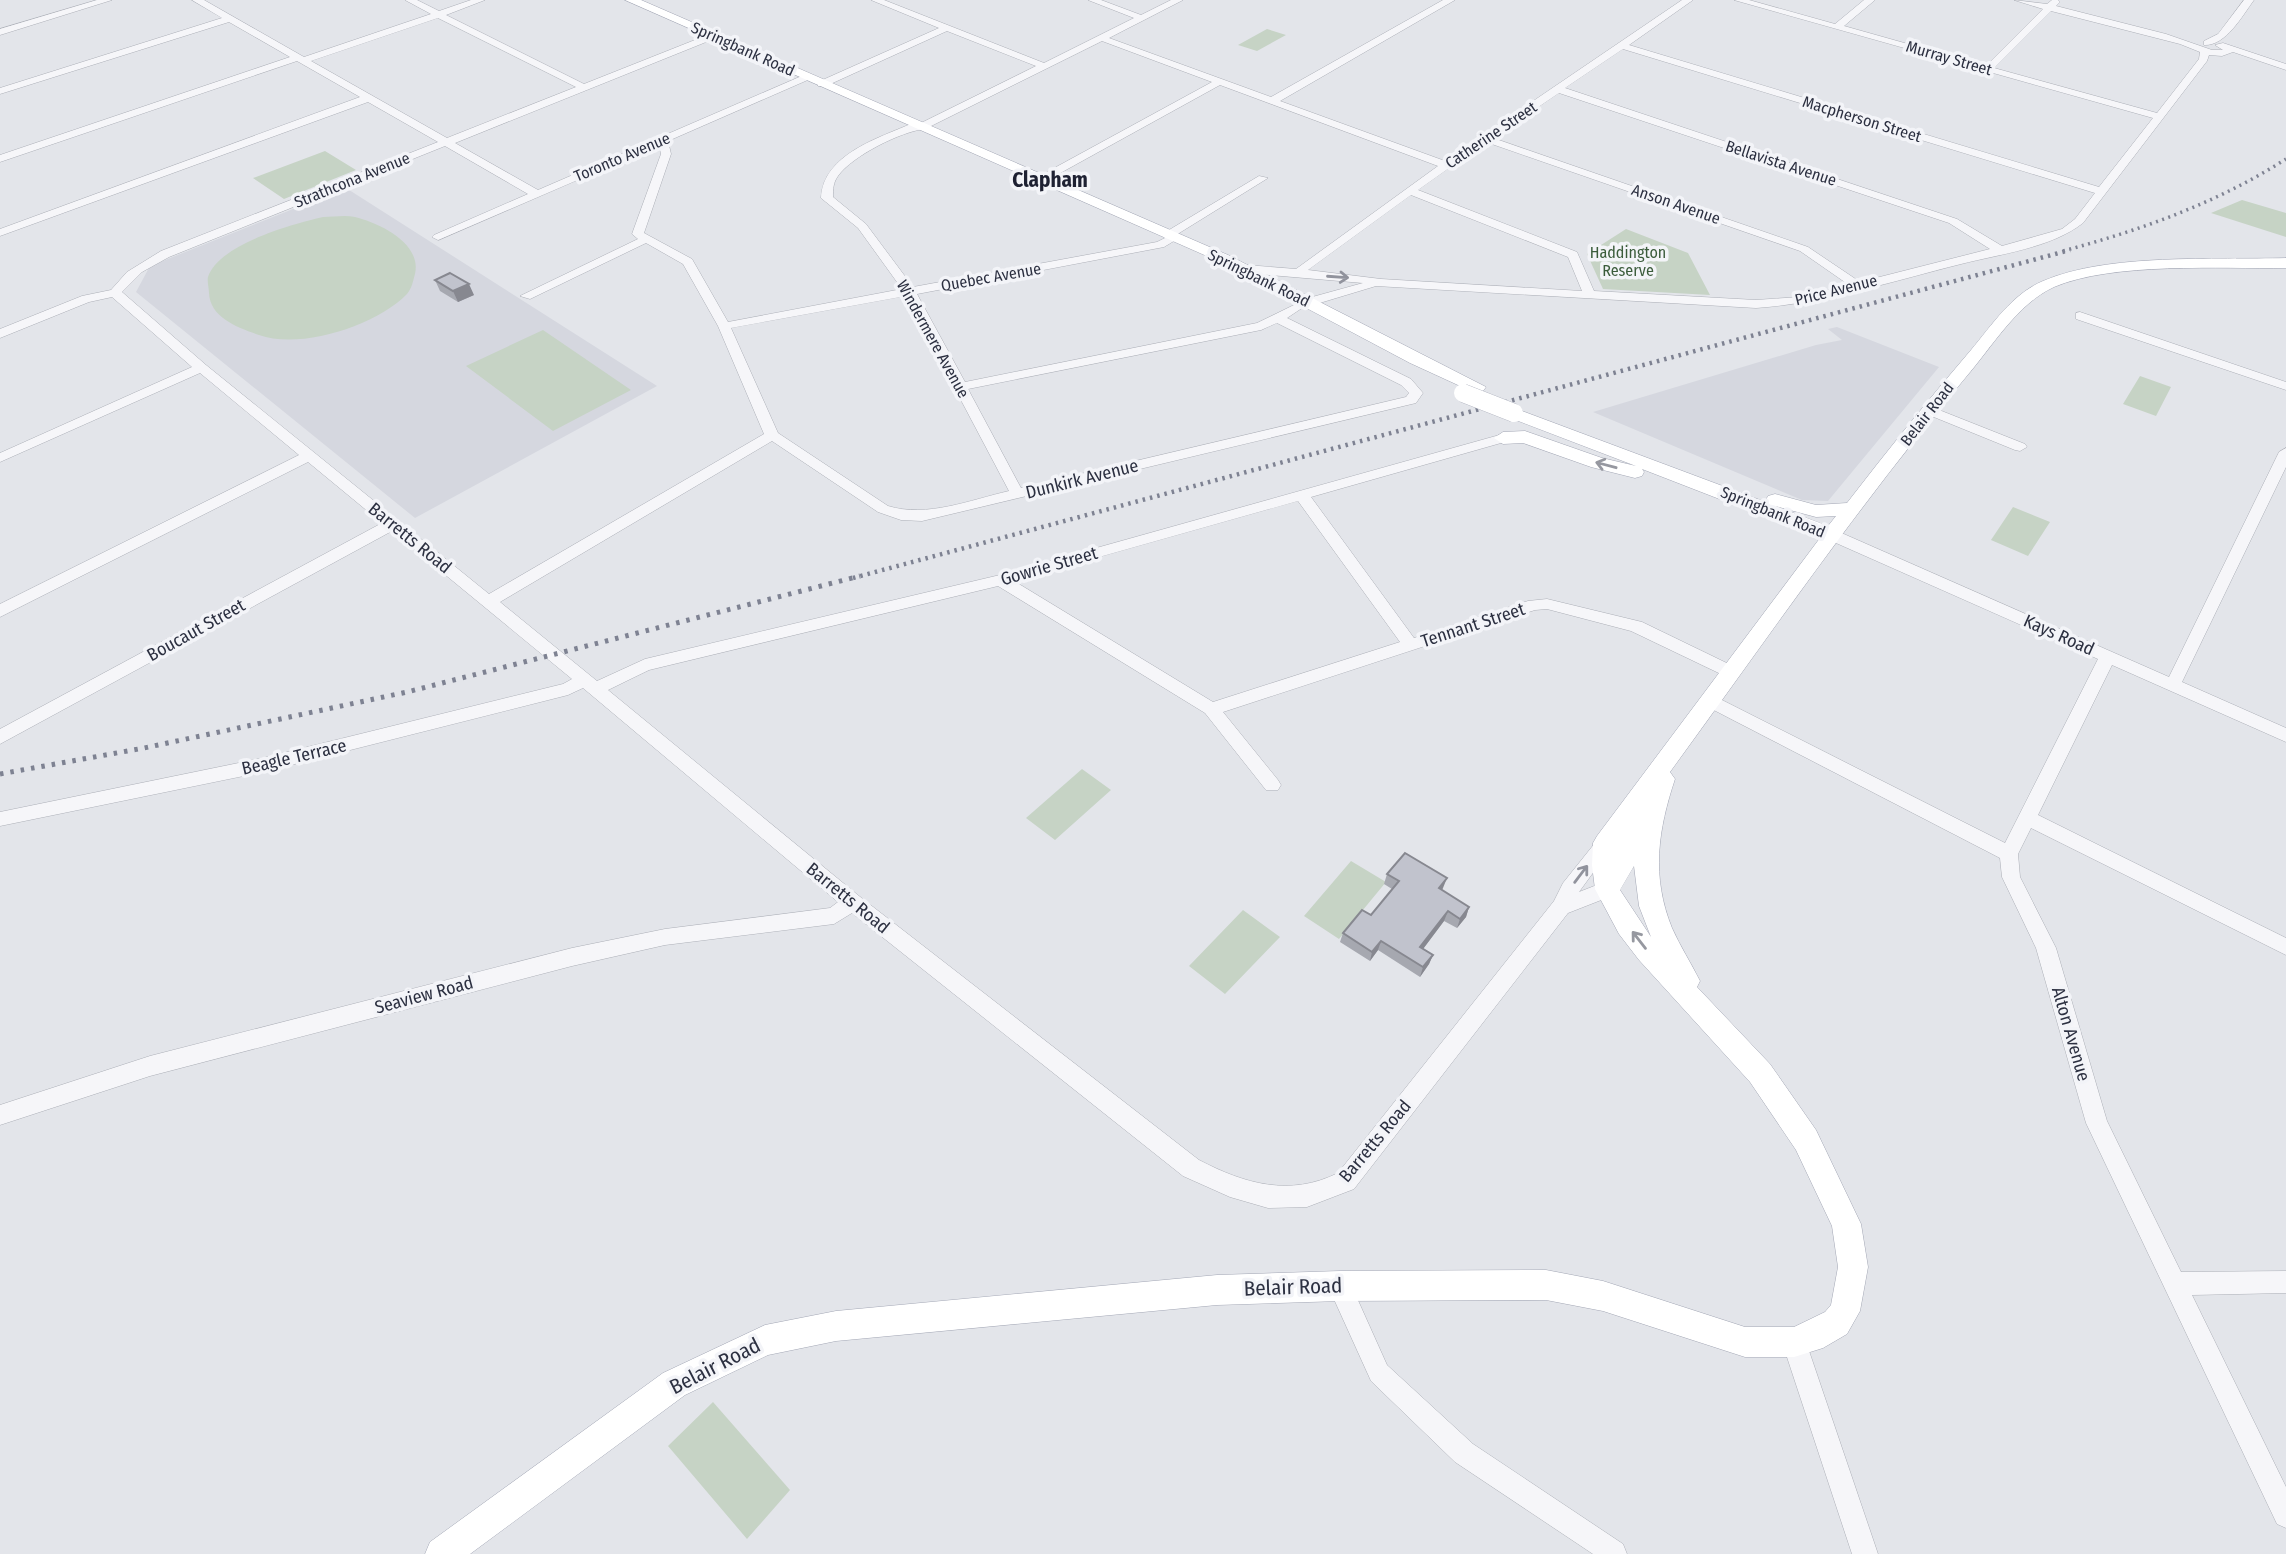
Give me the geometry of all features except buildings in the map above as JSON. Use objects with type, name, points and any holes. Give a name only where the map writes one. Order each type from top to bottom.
[{"type":"main road","name":"Springbank Road","points":[[631,0],[1246,269],[1302,305]]},
{"type":"main road","name":"Springbank Road","points":[[1201,250],[1215,263],[1470,390],[1765,497],[1813,521],[1832,536]]},
{"type":"main road","name":"Belair Road","points":[[442,1554],[674,1384],[765,1340],[836,1326],[1217,1290],[1340,1286],[1546,1285],[1603,1296],[1745,1342],[1794,1342],[1812,1337],[1836,1323],[1844,1311],[1853,1267],[1846,1224],[1806,1140],[1760,1073],[1703,1008],[1648,952],[1628,926],[1607,889],[1605,843],[1852,509],[1929,410],[2023,299],[2035,290],[2095,271],[2131,267],[2286,263]]},
{"type":"main road","name":"Springbank Road","points":[[1520,410],[1550,428],[1697,482],[1832,536]]},
{"type":"main road","points":[[1550,428],[1557,438],[1558,447]]},
{"type":"main road","points":[[1503,438],[1525,437],[1597,463],[1655,477],[1697,482]]},
{"type":"main road","points":[[1765,497],[1816,511],[1852,509]]},
{"type":"main road","name":"Belair Road","points":[[1675,749],[1653,805],[1643,854],[1651,905],[1679,967],[1703,1008]]},
{"type":"main road","points":[[1607,889],[1621,869],[1628,837],[1653,805]]},
{"type":"street","points":[[0,32],[107,0]]},
{"type":"street","points":[[197,0],[537,194]]},
{"type":"street","points":[[410,0],[583,88]]},
{"type":"street","points":[[0,159],[480,0]]},
{"type":"street","points":[[876,0],[1044,66]]},
{"type":"street","points":[[890,5],[903,0]]},
{"type":"street","points":[[1093,0],[1142,18]]},
{"type":"street","points":[[919,126],[1178,0]]},
{"type":"street","points":[[1274,100],[1450,0]]},
{"type":"street","name":"Catherine Street","points":[[1298,274],[1309,263],[1446,165],[1688,0]]},
{"type":"street","name":"Murray Street","points":[[1739,0],[2159,117]]},
{"type":"street","points":[[1837,27],[1870,0]]},
{"type":"street","points":[[2019,0],[2053,4],[2180,41],[2286,66]]},
{"type":"street","name":"Price Avenue","points":[[1246,269],[1348,277],[1381,283],[1777,303],[1799,301],[2000,250],[2066,231],[2079,221],[2249,0]]},
{"type":"street","points":[[1988,69],[2053,4]]},
{"type":"street","points":[[0,91],[230,19]]},
{"type":"street","points":[[822,84],[947,28]]},
{"type":"street","name":"Strathcona Avenue","points":[[115,293],[122,282],[139,267],[165,254],[713,36]]},
{"type":"street","points":[[1101,38],[1446,165]]},
{"type":"street","name":"Macpherson Street","points":[[1623,46],[2101,191]]},
{"type":"street","name":"Toronto Avenue","points":[[438,237],[807,77]]},
{"type":"street","points":[[1040,180],[1221,81]]},
{"type":"street","name":"Bellavista Avenue","points":[[1557,89],[1953,221],[2000,250]]},
{"type":"street","points":[[0,233],[368,98]]},
{"type":"street","name":"Windermere Avenue","points":[[919,126],[839,164],[826,191],[834,206],[862,226],[910,292],[1018,495]]},
{"type":"street","name":"Anson Avenue","points":[[1487,139],[1804,249],[1857,285]]},
{"type":"street","points":[[488,602],[772,435],[724,327],[688,262],[638,234],[666,154],[663,140]]},
{"type":"street","name":"Quebec Avenue","points":[[724,327],[1160,245],[1263,177]]},
{"type":"street","points":[[1411,191],[1573,255],[1589,293]]},
{"type":"street","points":[[526,296],[646,239]]},
{"type":"street","name":"Price Avenue","points":[[961,387],[1261,326],[1302,305],[1381,283]]},
{"type":"street","points":[[0,334],[86,299],[115,293]]},
{"type":"street","name":"Barretts Road","points":[[115,293],[201,368],[852,902],[1191,1168],[1225,1186],[1257,1195],[1294,1200],[1325,1194],[1346,1181],[1561,907],[1570,889],[1605,843]]},
{"type":"street","points":[[2080,316],[2286,386]]},
{"type":"street","name":"Springbank Road","points":[[1278,318],[1406,382],[1416,393],[1410,400]]},
{"type":"street","points":[[0,458],[201,368]]},
{"type":"street","name":"Dunkirk Avenue","points":[[772,435],[883,509],[901,515],[922,516],[1410,400]]},
{"type":"street","points":[[1929,410],[2020,447]]},
{"type":"street","name":"Gowrie Street","points":[[590,685],[645,665],[1000,580],[1503,438]]},
{"type":"street","points":[[2172,685],[2286,452]]},
{"type":"street","points":[[0,611],[309,456]]},
{"type":"street","points":[[1302,495],[1411,645]]},
{"type":"street","name":"Boucaut Street","points":[[0,737],[392,524]]},
{"type":"street","name":"Kays Road","points":[[1832,536],[2286,735]]},
{"type":"street","points":[[1000,580],[1211,709],[1272,785]]},
{"type":"street","name":"Tennant Street","points":[[1211,709],[1534,605],[1547,604],[1636,626],[1731,672]]},
{"type":"street","points":[[1710,701],[2009,854],[2108,656]]},
{"type":"street","name":"Beagle Terrace","points":[[0,819],[264,765],[590,685]]},
{"type":"street","points":[[2028,818],[2286,947]]},
{"type":"street","name":"Alton Avenue","points":[[2009,854],[2011,877],[2046,948],[2097,1123],[2286,1515]]},
{"type":"street","points":[[1561,907],[1607,889]]},
{"type":"street","name":"Seaview Road","points":[[0,1115],[150,1066],[559,960],[665,937],[834,916],[852,902]]},
{"type":"street","points":[[2176,1284],[2286,1282]]},
{"type":"street","points":[[1340,1286],[1379,1373],[1464,1453],[1614,1553]]},
{"type":"street","points":[[1794,1342],[1866,1554]]},
{"type":"shaded area","points":[[346,188],[657,386],[415,518],[136,292],[150,266]]},
{"type":"shaded area","points":[[1837,327],[1939,367],[1828,501],[1802,500],[1593,412],[1816,345],[1842,340],[1828,329]]},
{"type":"green space","points":[[1267,29],[1286,35],[1257,51],[1238,45]]},
{"type":"green space","points":[[325,151],[356,170],[284,199],[253,178]]},
{"type":"green space","points":[[2242,200],[2286,213],[2286,237],[2211,213]]},
{"type":"green space","points":[[351,216],[375,224],[397,236],[412,253],[415,263],[414,279],[407,294],[377,316],[357,325],[316,337],[295,339],[259,335],[227,321],[214,309],[208,277],[215,265],[226,255],[258,237],[323,217]]},
{"type":"green space","name":"Haddington Reserve","points":[[1626,229],[1688,253],[1710,295],[1603,289],[1587,254]]},
{"type":"green space","points":[[543,330],[631,390],[553,431],[466,366]]},
{"type":"green space","points":[[2140,376],[2171,387],[2156,416],[2123,404]]},
{"type":"green space","points":[[2013,507],[2050,522],[2028,556],[1991,540]]},
{"type":"green space","points":[[1082,769],[1111,790],[1055,840],[1026,818]]},
{"type":"green space","points":[[1351,861],[1386,882],[1339,939],[1304,916]]},
{"type":"green space","points":[[1243,910],[1280,937],[1225,994],[1189,966]]},
{"type":"green space","points":[[713,1402],[790,1490],[747,1539],[668,1446]]},
{"type":"railway","points":[[2063,251],[2178,214],[2233,189],[2286,159]]},
{"type":"railway","points":[[853,578],[2070,250]]},
{"type":"railway","points":[[0,774],[144,748],[407,692],[860,576]]},
{"type":"district","name":"Clapham","points":[[1050,180]]}]
